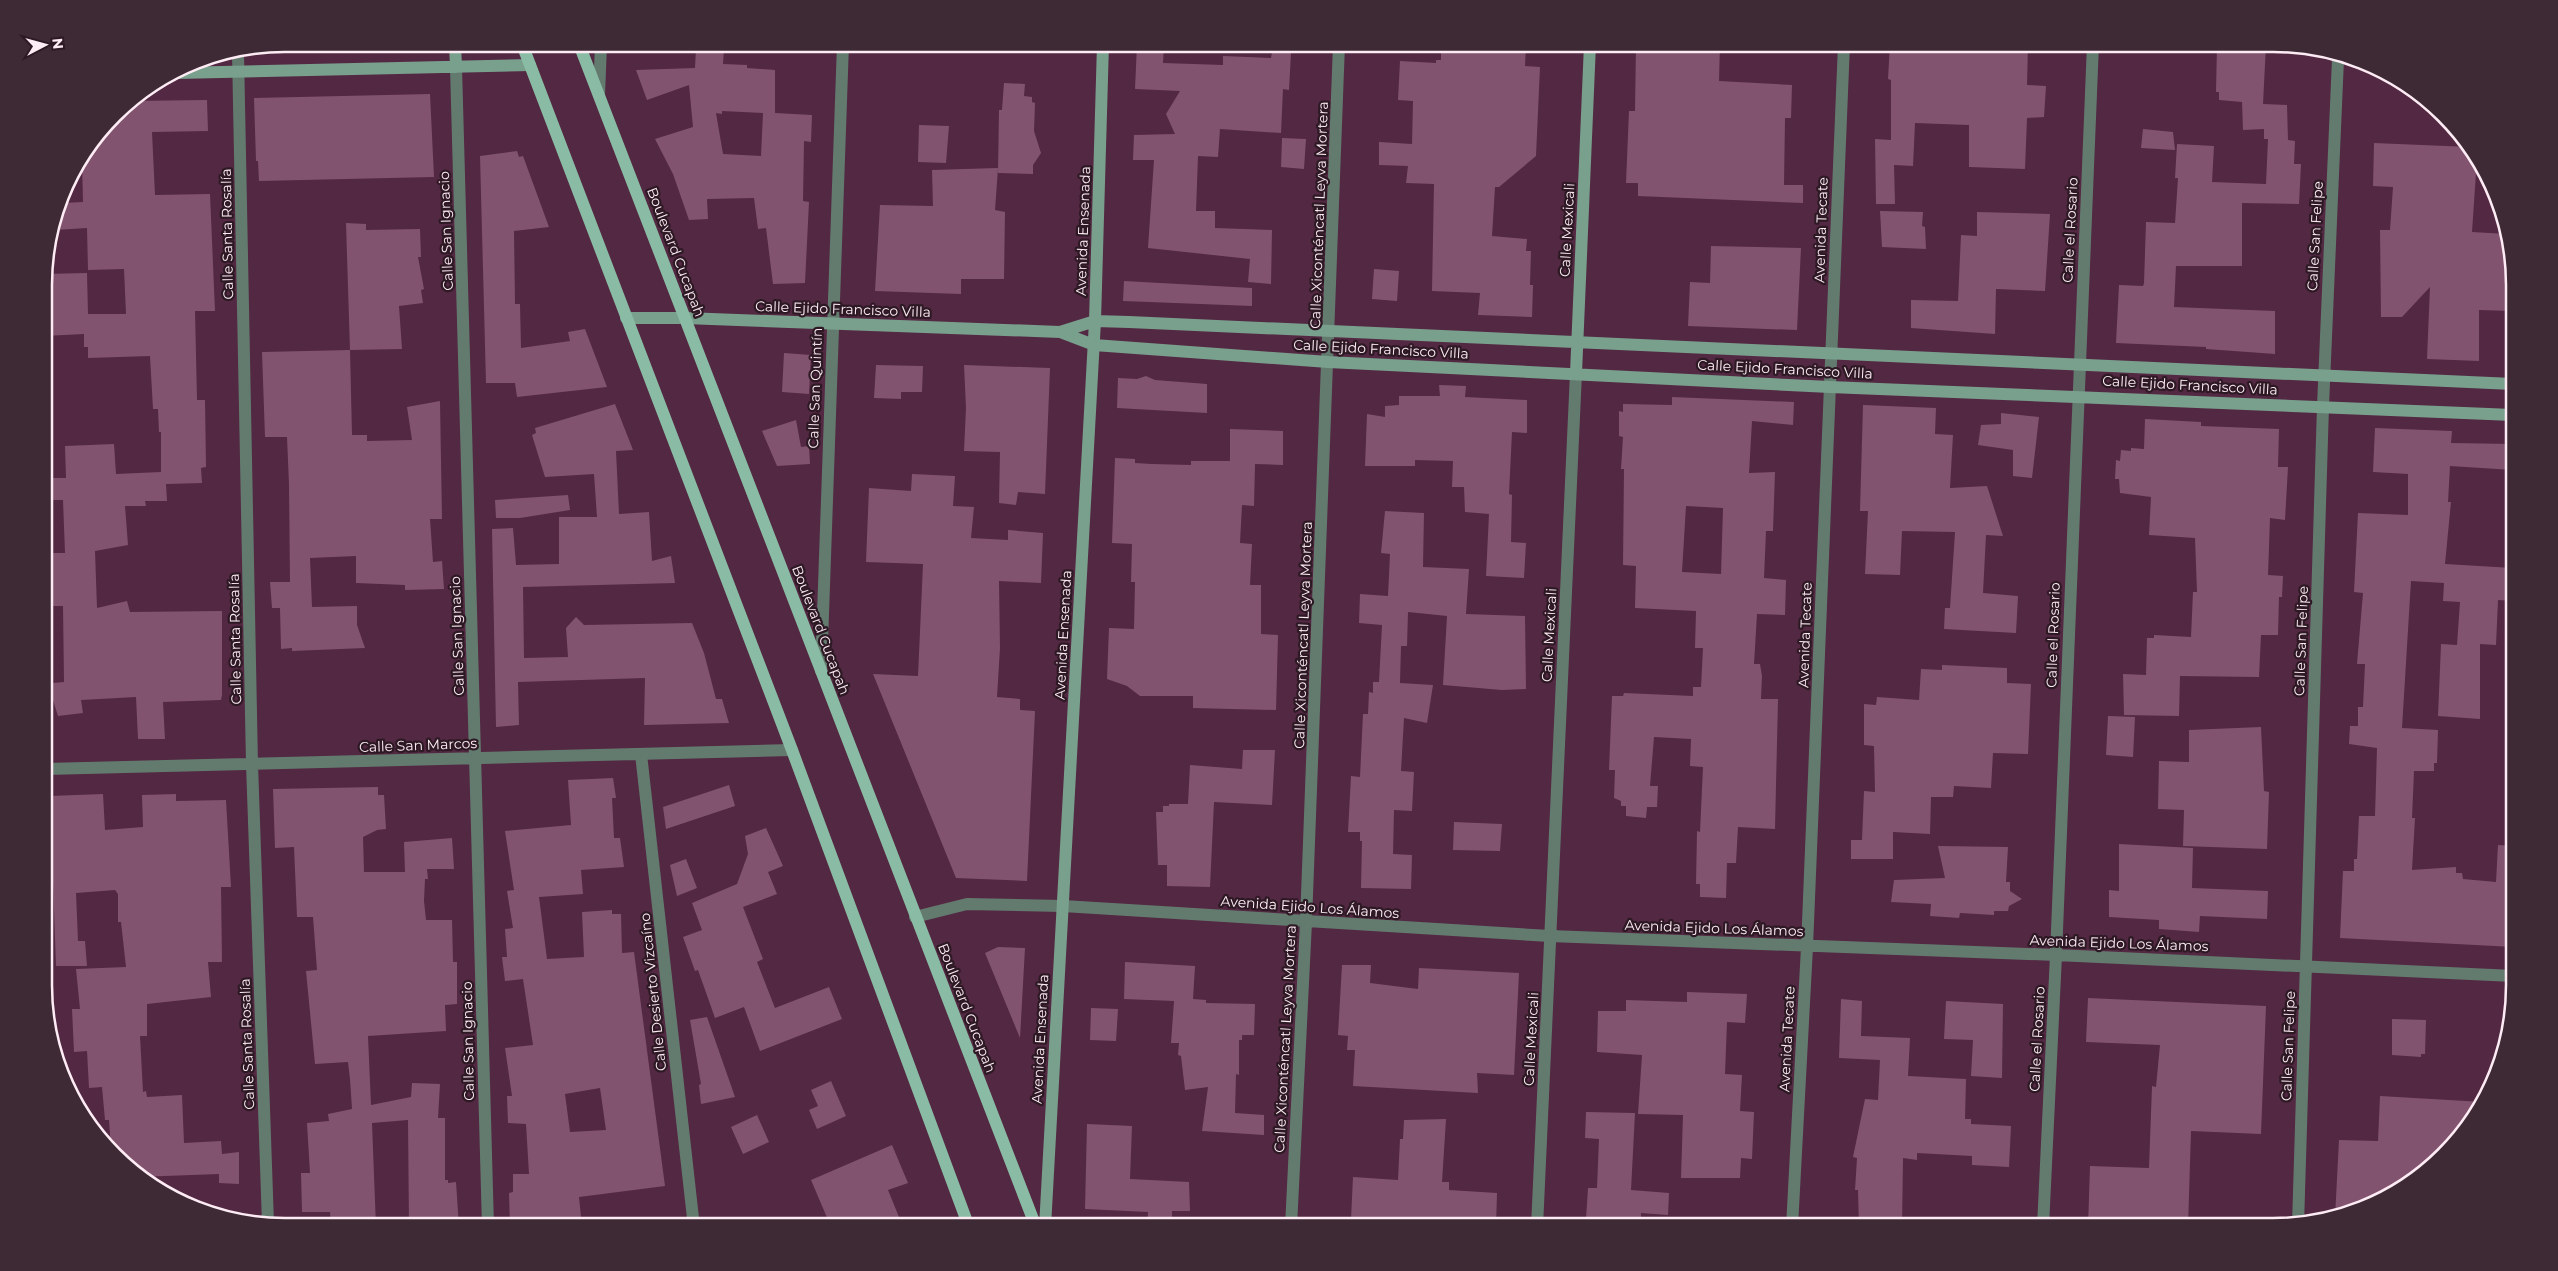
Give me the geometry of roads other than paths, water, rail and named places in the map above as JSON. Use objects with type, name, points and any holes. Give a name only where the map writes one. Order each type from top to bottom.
[{"type":"main road","points":[[525,52],[792,750],[966,1218]]},
{"type":"main road","name":"Boulevard Cucapah","points":[[582,52],[1032,1218]]},
{"type":"street","name":"Calle San Ignacio","points":[[455,52],[488,1218]]},
{"type":"street","points":[[598,95],[601,52]]},
{"type":"street","name":"Calle San Quintín","points":[[821,674],[843,52]]},
{"type":"street","name":"Avenida Ensenada","points":[[1045,1218],[1096,322],[1103,52]]},
{"type":"street","name":"Calle Xiconténcatl Leyva Mortera","points":[[1291,1218],[1306,922],[1330,330],[1339,52]]},
{"type":"street","name":"Calle Mexicali","points":[[1537,1218],[1590,52]]},
{"type":"street","name":"Avenida Tecate","points":[[1792,1218],[1807,947],[1844,52]]},
{"type":"street","name":"Calle el Rosario","points":[[2043,1218],[2093,52]]},
{"type":"street","name":"Calle Santa Rosalía","points":[[238,57],[252,764],[268,1218]]},
{"type":"street","name":"Calle San Felipe","points":[[2298,1217],[2322,406],[2338,62]]},
{"type":"street","points":[[190,73],[530,65]]},
{"type":"street","name":"Calle Ejido Francisco Villa","points":[[626,318],[685,318],[832,325],[1060,332],[1096,322],[1330,330],[2506,384]]},
{"type":"street","name":"Calle Ejido Francisco Villa","points":[[1060,332],[1094,346],[1328,362],[1830,387],[2506,415]]},
{"type":"street","name":"Calle San Marcos","points":[[52,769],[792,750]]},
{"type":"street","name":"Calle Desierto Vizcaíno","points":[[641,754],[693,1218]]},
{"type":"street","name":"Avenida Ejido Los Álamos","points":[[915,917],[966,904],[1062,906],[1550,936],[2056,955],[2506,976]]}]
